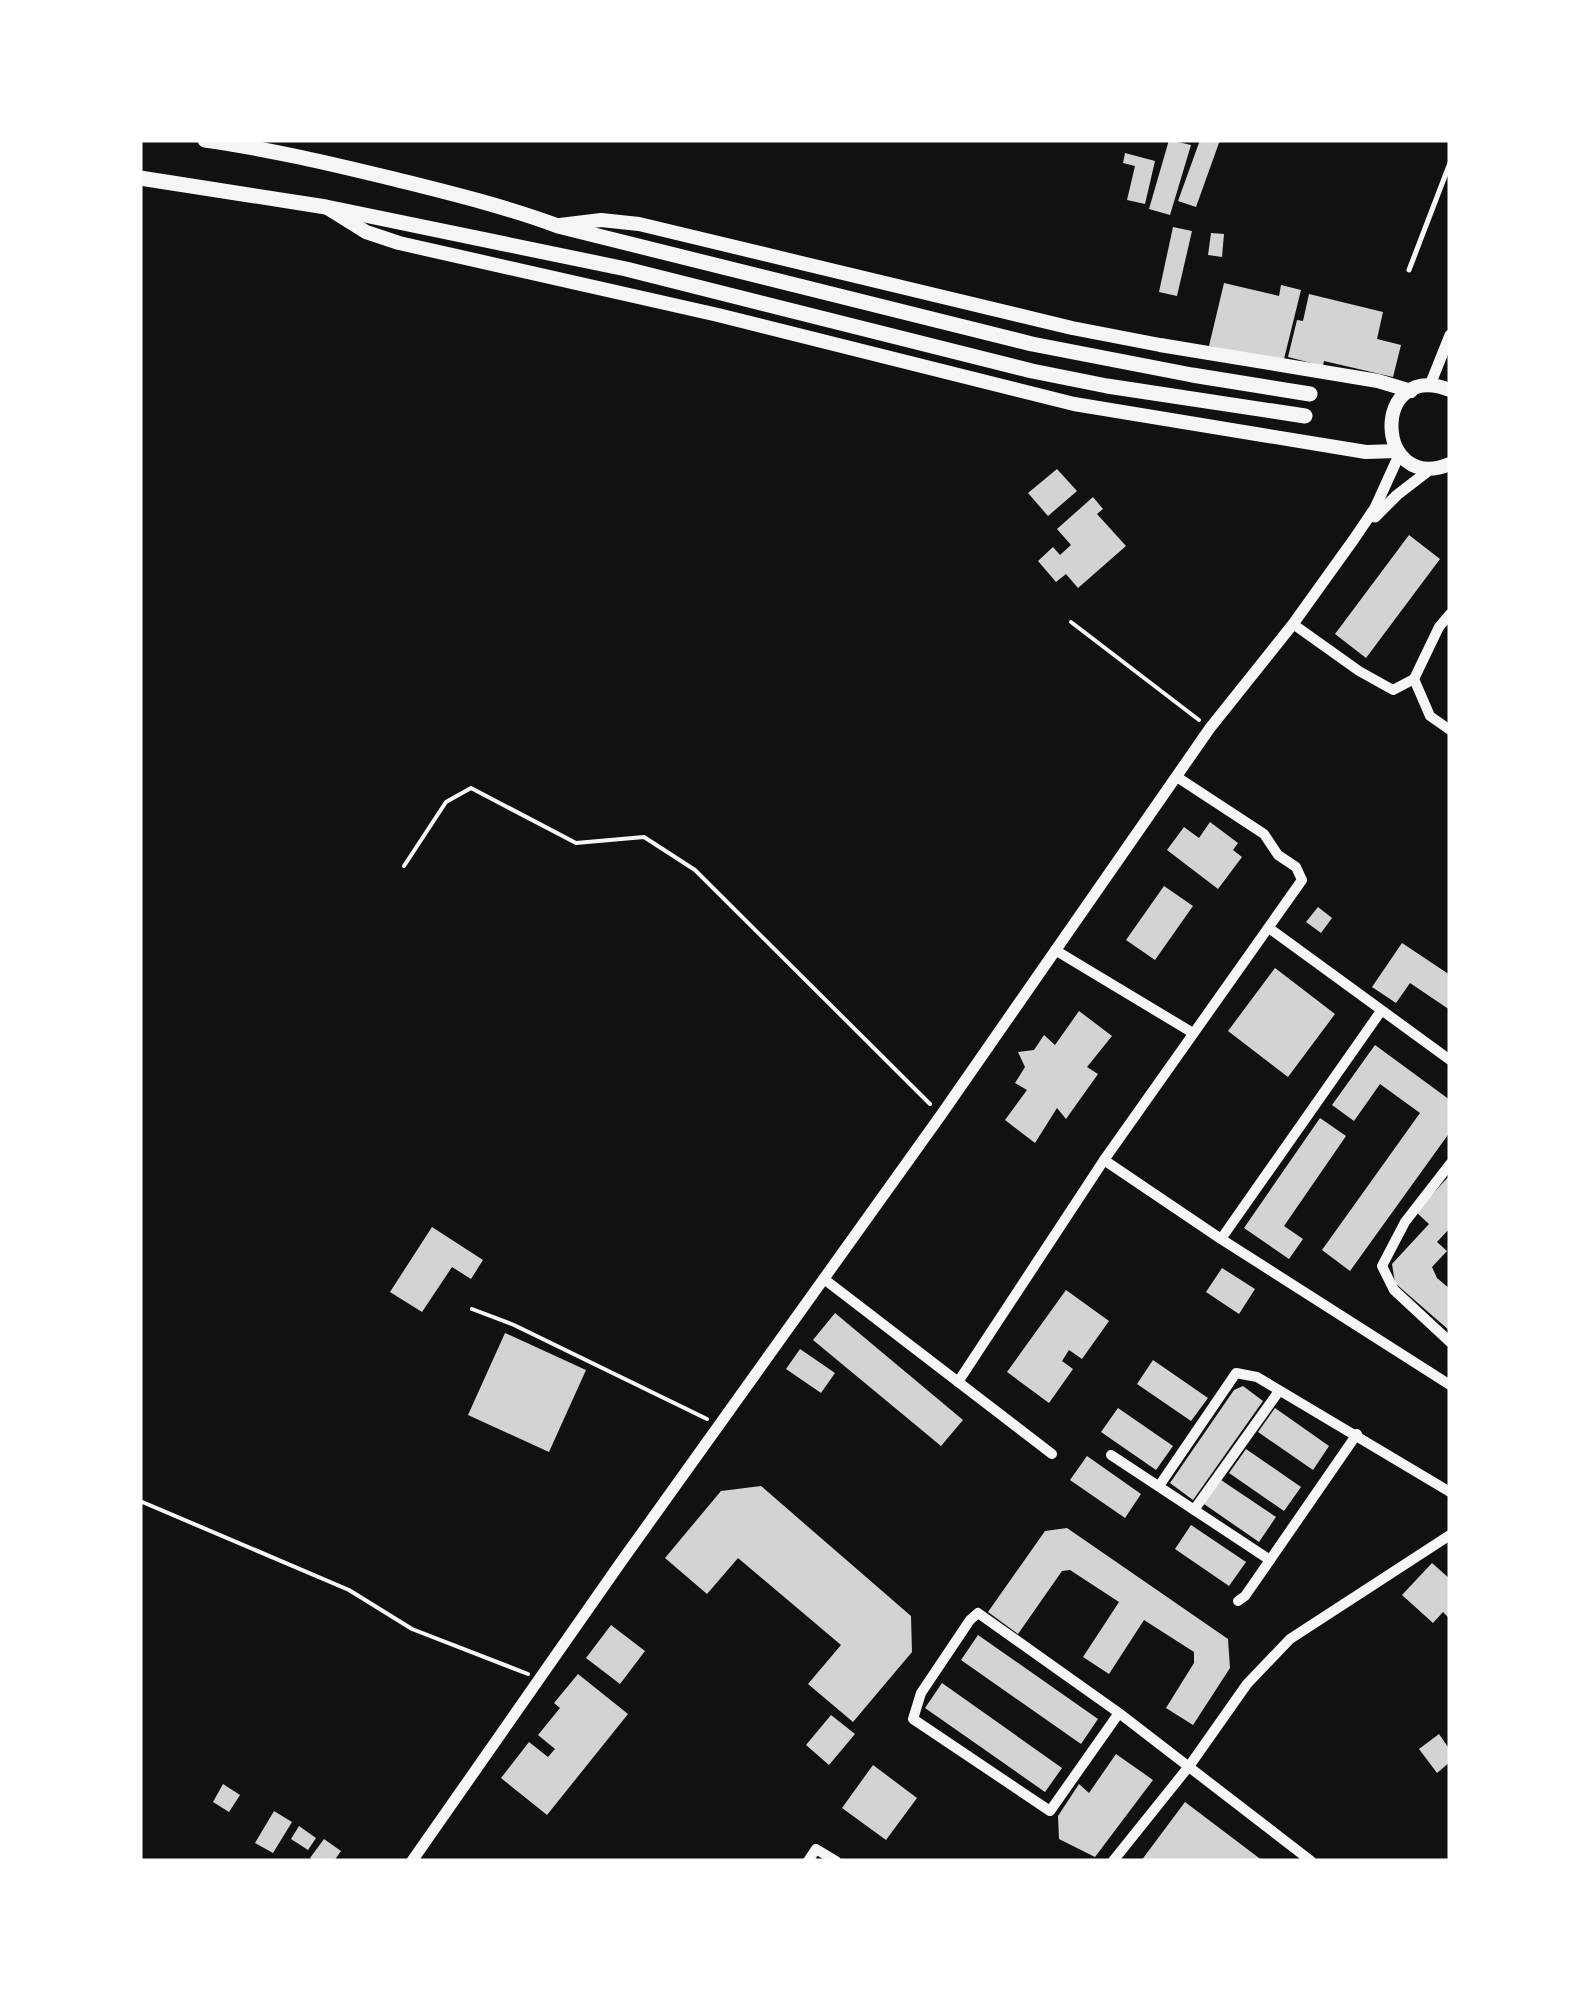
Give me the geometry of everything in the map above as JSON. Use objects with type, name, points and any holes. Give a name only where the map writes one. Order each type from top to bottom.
[{"type":"highway","points":[[205,140],[398,180],[504,207],[558,226],[1032,344],[1310,394]]},
{"type":"highway","points":[[140,178],[326,207],[645,274],[1032,371],[1306,416]]},
{"type":"main road","points":[[326,207],[352,225],[399,243],[718,315],[1074,404],[1366,452],[1399,452]]},
{"type":"main road","points":[[558,226],[600,220],[640,224],[1072,328],[1410,391]]},
{"type":"main road","points":[[1450,390],[1430,385],[1410,391],[1396,404],[1390,423],[1393,442],[1409,462],[1432,468],[1450,464]]},
{"type":"street","points":[[1430,385],[1450,335]]},
{"type":"street","points":[[412,1861],[1210,728],[1354,539],[1375,508],[1399,452]]},
{"type":"street","points":[[1354,539],[1397,495],[1432,468]]},
{"type":"street","points":[[1293,624],[1359,671],[1394,690],[1414,679],[1439,627],[1450,614]]},
{"type":"street","points":[[1414,679],[1430,716],[1450,730]]},
{"type":"street","points":[[958,1382],[1104,1160],[1302,880],[1296,866],[1278,855],[1264,834],[1177,777]]},
{"type":"street","points":[[1269,928],[1450,1060]]},
{"type":"street","points":[[1056,950],[1193,1033]]},
{"type":"street","points":[[1221,1239],[1381,1011]]},
{"type":"street","points":[[1104,1160],[1450,1385]]},
{"type":"street","points":[[1450,1164],[1405,1222],[1382,1266],[1394,1290],[1450,1342]]},
{"type":"street","points":[[824,1279],[1052,1454]]},
{"type":"street","points":[[1159,1486],[1236,1373],[1257,1377],[1450,1492]]},
{"type":"street","points":[[1194,1510],[1279,1391]]},
{"type":"street","points":[[1238,1601],[1357,1434]]},
{"type":"street","points":[[1111,1454],[1270,1560]]},
{"type":"street","points":[[1113,1861],[1190,1765],[1247,1684],[1290,1639],[1450,1535]]},
{"type":"street","points":[[1120,1713],[1050,1811],[912,1719],[921,1693],[978,1612],[1120,1713],[1190,1765],[1311,1861]]},
{"type":"street","points":[[808,1861],[816,1849],[836,1861]]},
{"type":"lane","points":[[1409,270],[1450,163]]},
{"type":"path","points":[[1072,622],[1210,728]]},
{"type":"path","points":[[404,866],[446,802],[471,788],[576,843],[644,837],[695,870],[941,1115]]},
{"type":"path","points":[[472,1309],[514,1325],[719,1425]]},
{"type":"path","points":[[140,1501],[350,1590],[412,1630],[541,1679]]},
{"type":"building","points":[[1169,140],[1191,145],[1170,215],[1149,209]]},
{"type":"building","points":[[1200,140],[1220,140],[1196,207],[1178,201]]},
{"type":"building","points":[[1125,153],[1155,161],[1145,204],[1127,200],[1135,166],[1123,163]]},
{"type":"building","points":[[1173,227],[1192,231],[1177,296],[1159,292]]},
{"type":"building","points":[[1211,233],[1224,234],[1222,257],[1208,255]]},
{"type":"building","points":[[1224,283],[1279,296],[1281,285],[1301,290],[1283,363],[1209,346]]},
{"type":"building","points":[[1309,294],[1383,312],[1377,339],[1401,345],[1393,377],[1288,357],[1297,320],[1303,321]]},
{"type":"building","points":[[1057,469],[1077,491],[1048,516],[1028,493]]},
{"type":"building","points":[[1093,497],[1103,509],[1097,514],[1126,546],[1078,588],[1066,574],[1056,582],[1038,561],[1053,547],[1060,555],[1071,545],[1057,529]]},
{"type":"building","points":[[1409,535],[1440,559],[1366,658],[1335,634]]},
{"type":"building","points":[[1210,822],[1238,843],[1233,850],[1242,857],[1218,889],[1167,850],[1184,827],[1199,838]]},
{"type":"building","points":[[1164,886],[1193,906],[1155,960],[1126,940]]},
{"type":"building","points":[[1318,907],[1332,918],[1321,933],[1306,922]]},
{"type":"building","points":[[1402,943],[1450,975],[1450,1010],[1410,983],[1396,1003],[1372,987]]},
{"type":"building","points":[[1275,968],[1335,1014],[1288,1077],[1228,1031]]},
{"type":"building","points":[[1079,1011],[1112,1036],[1087,1067],[1098,1074],[1066,1119],[1057,1108],[1035,1143],[1005,1120],[1027,1090],[1015,1083],[1025,1067],[1018,1052],[1034,1050],[1044,1035],[1055,1045]]},
{"type":"building","points":[[1375,1045],[1450,1100],[1450,1132],[1350,1271],[1322,1250],[1420,1113],[1380,1084],[1354,1121],[1332,1105]]},
{"type":"building","points":[[1320,1118],[1346,1136],[1284,1226],[1303,1239],[1289,1259],[1244,1228]]},
{"type":"building","points":[[1450,1175],[1450,1228],[1437,1242],[1447,1251],[1432,1267],[1437,1278],[1450,1289],[1450,1331],[1395,1283],[1392,1264],[1429,1224],[1416,1212]]},
{"type":"building","points":[[432,1227],[483,1260],[471,1279],[452,1267],[422,1312],[390,1292]]},
{"type":"building","points":[[1222,1268],[1255,1289],[1239,1314],[1206,1292]]},
{"type":"building","points":[[1066,1290],[1109,1321],[1082,1359],[1069,1350],[1062,1361],[1073,1369],[1049,1403],[1007,1372]]},
{"type":"building","points":[[835,1313],[963,1420],[941,1446],[813,1340]]},
{"type":"building","points":[[505,1333],[586,1370],[549,1452],[468,1415]]},
{"type":"building","points":[[800,1349],[835,1373],[821,1393],[786,1369]]},
{"type":"building","points":[[1153,1360],[1208,1398],[1191,1421],[1137,1384]]},
{"type":"building","points":[[1243,1386],[1263,1401],[1193,1500],[1170,1483],[1234,1390]]},
{"type":"building","points":[[1118,1408],[1173,1446],[1156,1470],[1101,1432]]},
{"type":"building","points":[[1275,1408],[1329,1446],[1313,1470],[1258,1432]]},
{"type":"building","points":[[1246,1449],[1301,1487],[1284,1511],[1229,1473]]},
{"type":"building","points":[[1087,1456],[1141,1494],[1125,1518],[1070,1480]]},
{"type":"building","points":[[1221,1480],[1276,1517],[1259,1542],[1204,1504]]},
{"type":"building","points":[[761,1486],[911,1616],[912,1652],[853,1722],[808,1684],[841,1645],[738,1558],[707,1594],[665,1558],[721,1491]]},
{"type":"building","points":[[1191,1525],[1246,1562],[1229,1586],[1175,1549]]},
{"type":"building","points":[[1067,1528],[1228,1639],[1230,1668],[1193,1725],[1166,1708],[1194,1663],[1194,1652],[1144,1620],[1109,1674],[1083,1657],[1119,1602],[1070,1570],[1062,1571],[1018,1634],[988,1612],[1045,1531]]},
{"type":"building","points":[[1432,1563],[1450,1579],[1450,1619],[1443,1612],[1433,1623],[1402,1595]]},
{"type":"building","points":[[611,1625],[645,1651],[620,1684],[586,1658]]},
{"type":"building","points":[[978,1635],[1098,1719],[1081,1744],[961,1660]]},
{"type":"building","points":[[578,1674],[628,1714],[547,1815],[501,1778],[529,1742],[548,1757],[555,1749],[538,1735],[560,1708],[554,1703]]},
{"type":"building","points":[[942,1683],[1062,1768],[1045,1792],[925,1708]]},
{"type":"building","points":[[831,1715],[855,1734],[829,1765],[806,1745]]},
{"type":"building","points":[[1439,1734],[1450,1750],[1450,1762],[1437,1773],[1419,1749]]},
{"type":"building","points":[[1116,1754],[1153,1780],[1095,1857],[1059,1839],[1058,1816],[1079,1784],[1089,1793]]},
{"type":"building","points":[[873,1765],[917,1798],[886,1840],[842,1808]]},
{"type":"building","points":[[223,1784],[240,1795],[229,1812],[213,1802]]},
{"type":"building","points":[[1185,1802],[1263,1861],[1141,1861]]},
{"type":"building","points":[[274,1811],[292,1822],[273,1853],[255,1843]]},
{"type":"building","points":[[299,1826],[316,1838],[308,1850],[291,1839]]},
{"type":"building","points":[[324,1839],[341,1851],[334,1861],[310,1858]]}]
